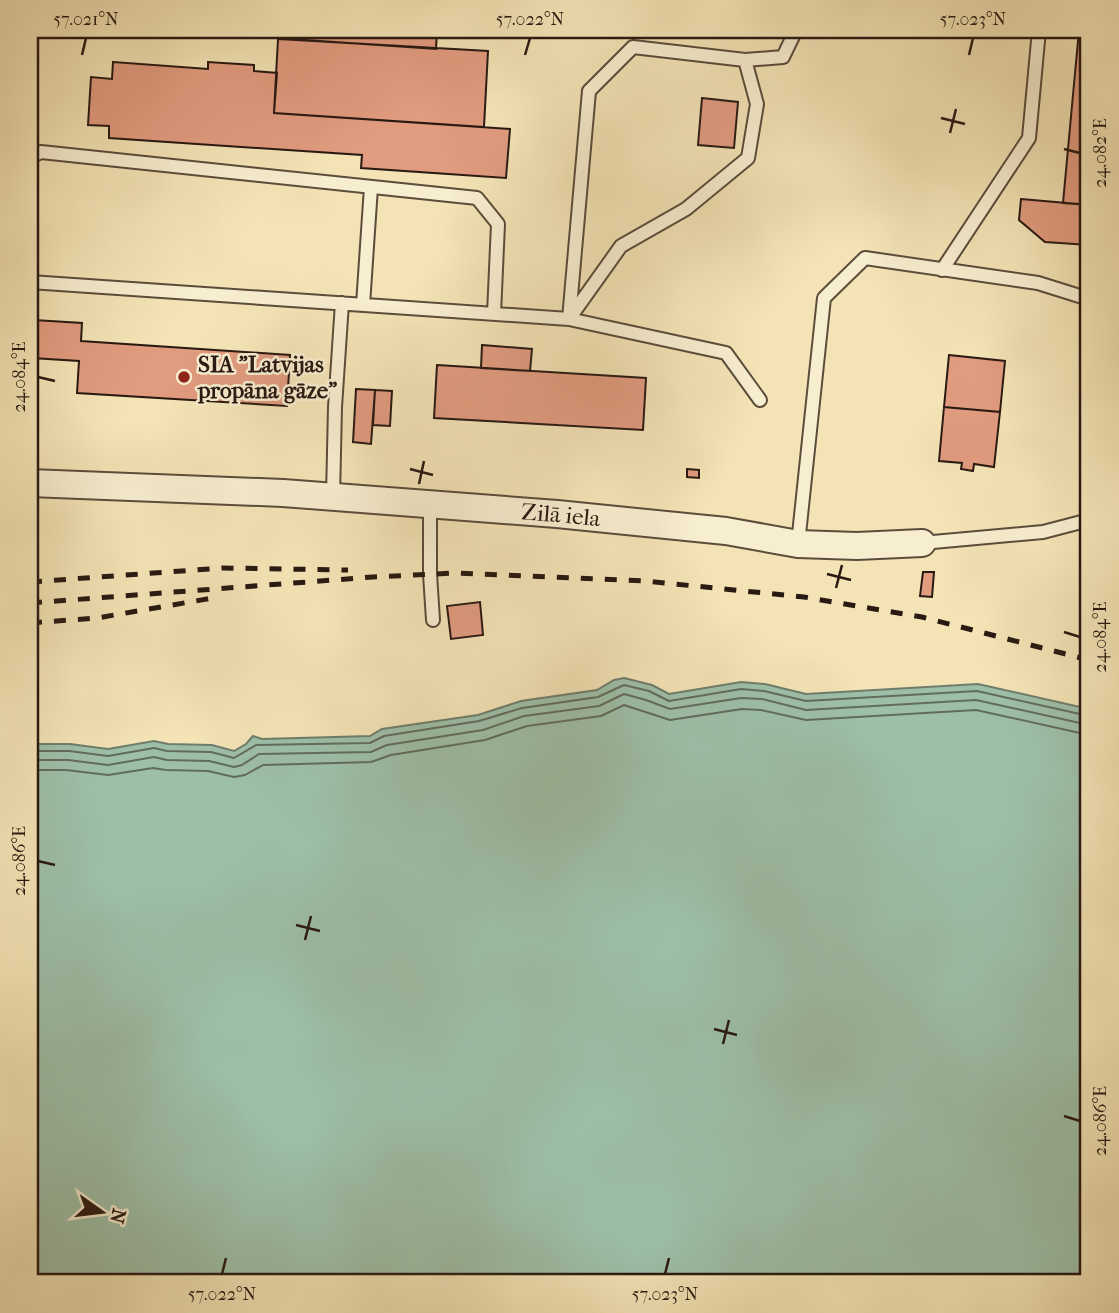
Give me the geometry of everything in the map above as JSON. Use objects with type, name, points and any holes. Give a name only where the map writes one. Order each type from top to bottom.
[{"type":"street","name":"Zilā iela","points":[[30,483],[430,504],[713,530],[798,544],[857,546],[922,543]]},
{"type":"lane","points":[[569,319],[589,91],[633,47],[745,60],[783,57],[796,30]]},
{"type":"lane","points":[[942,270],[1029,138],[1039,30]]},
{"type":"lane","points":[[569,319],[621,246],[687,209],[748,158],[757,104],[745,60]]},
{"type":"lane","points":[[30,157],[41,152],[477,198],[498,224],[494,314]]},
{"type":"lane","points":[[363,304],[371,187]]},
{"type":"lane","points":[[798,544],[824,298],[865,258],[1038,283],[1089,299]]},
{"type":"lane","points":[[30,282],[569,319],[726,353],[760,400]]},
{"type":"lane","points":[[333,497],[335,407],[342,303]]},
{"type":"lane","points":[[430,504],[433,620]]},
{"type":"lane","name":"Zilā iela","points":[[922,543],[1043,532],[1089,520]]},
{"type":"water","points":[[624,678],[652,685],[669,694],[741,682],[765,684],[806,694],[978,684],[1089,709],[1089,1283],[30,1283],[30,744],[70,744],[108,749],[154,741],[212,745],[234,751],[253,736],[262,739],[370,736],[382,729],[478,715],[521,701],[597,690],[614,680]]},
{"type":"building","points":[[292,30],[437,30],[436,49],[291,39]]},
{"type":"building","points":[[1079,30],[1089,30],[1089,205],[1063,203]]},
{"type":"building","points":[[278,39],[488,51],[484,127],[274,113]]},
{"type":"building","points":[[113,62],[208,69],[208,62],[254,65],[254,71],[277,73],[274,113],[510,129],[506,178],[361,168],[362,155],[109,138],[109,126],[88,125],[91,77],[112,79]]},
{"type":"building","points":[[702,98],[738,102],[734,148],[698,145]]},
{"type":"building","points":[[1021,199],[1089,205],[1089,245],[1045,242],[1019,220]]},
{"type":"building","name":"SIA \"Latvijas propāna gāze\"","points":[[34,320],[82,323],[81,341],[290,355],[287,406],[77,393],[79,361],[32,358]]},
{"type":"building","points":[[482,345],[532,349],[530,371],[481,368]]},
{"type":"building","points":[[949,355],[1005,361],[1000,412],[944,407]]},
{"type":"building","points":[[437,365],[646,378],[643,430],[434,418]]},
{"type":"building","points":[[356,389],[375,390],[371,444],[353,442]]},
{"type":"building","points":[[375,390],[392,391],[390,426],[373,425]]},
{"type":"building","points":[[944,407],[1000,412],[994,467],[974,464],[973,471],[961,469],[962,463],[939,461]]},
{"type":"building","points":[[687,469],[699,470],[699,478],[687,477]]},
{"type":"building","points":[[923,572],[934,572],[932,597],[920,596]]},
{"type":"building","points":[[480,602],[483,635],[451,639],[447,606]]},
{"type":"railway","points":[[747,30],[753,30]]},
{"type":"railway","points":[[30,582],[223,568],[348,570]]},
{"type":"railway","points":[[30,603],[455,573],[645,581],[804,597],[922,617],[1089,660]]},
{"type":"railway","points":[[30,623],[97,618],[213,598]]},
{"type":"place","name":"SIA \"Latvijas propāna gāze\"","points":[[184,377]]}]
